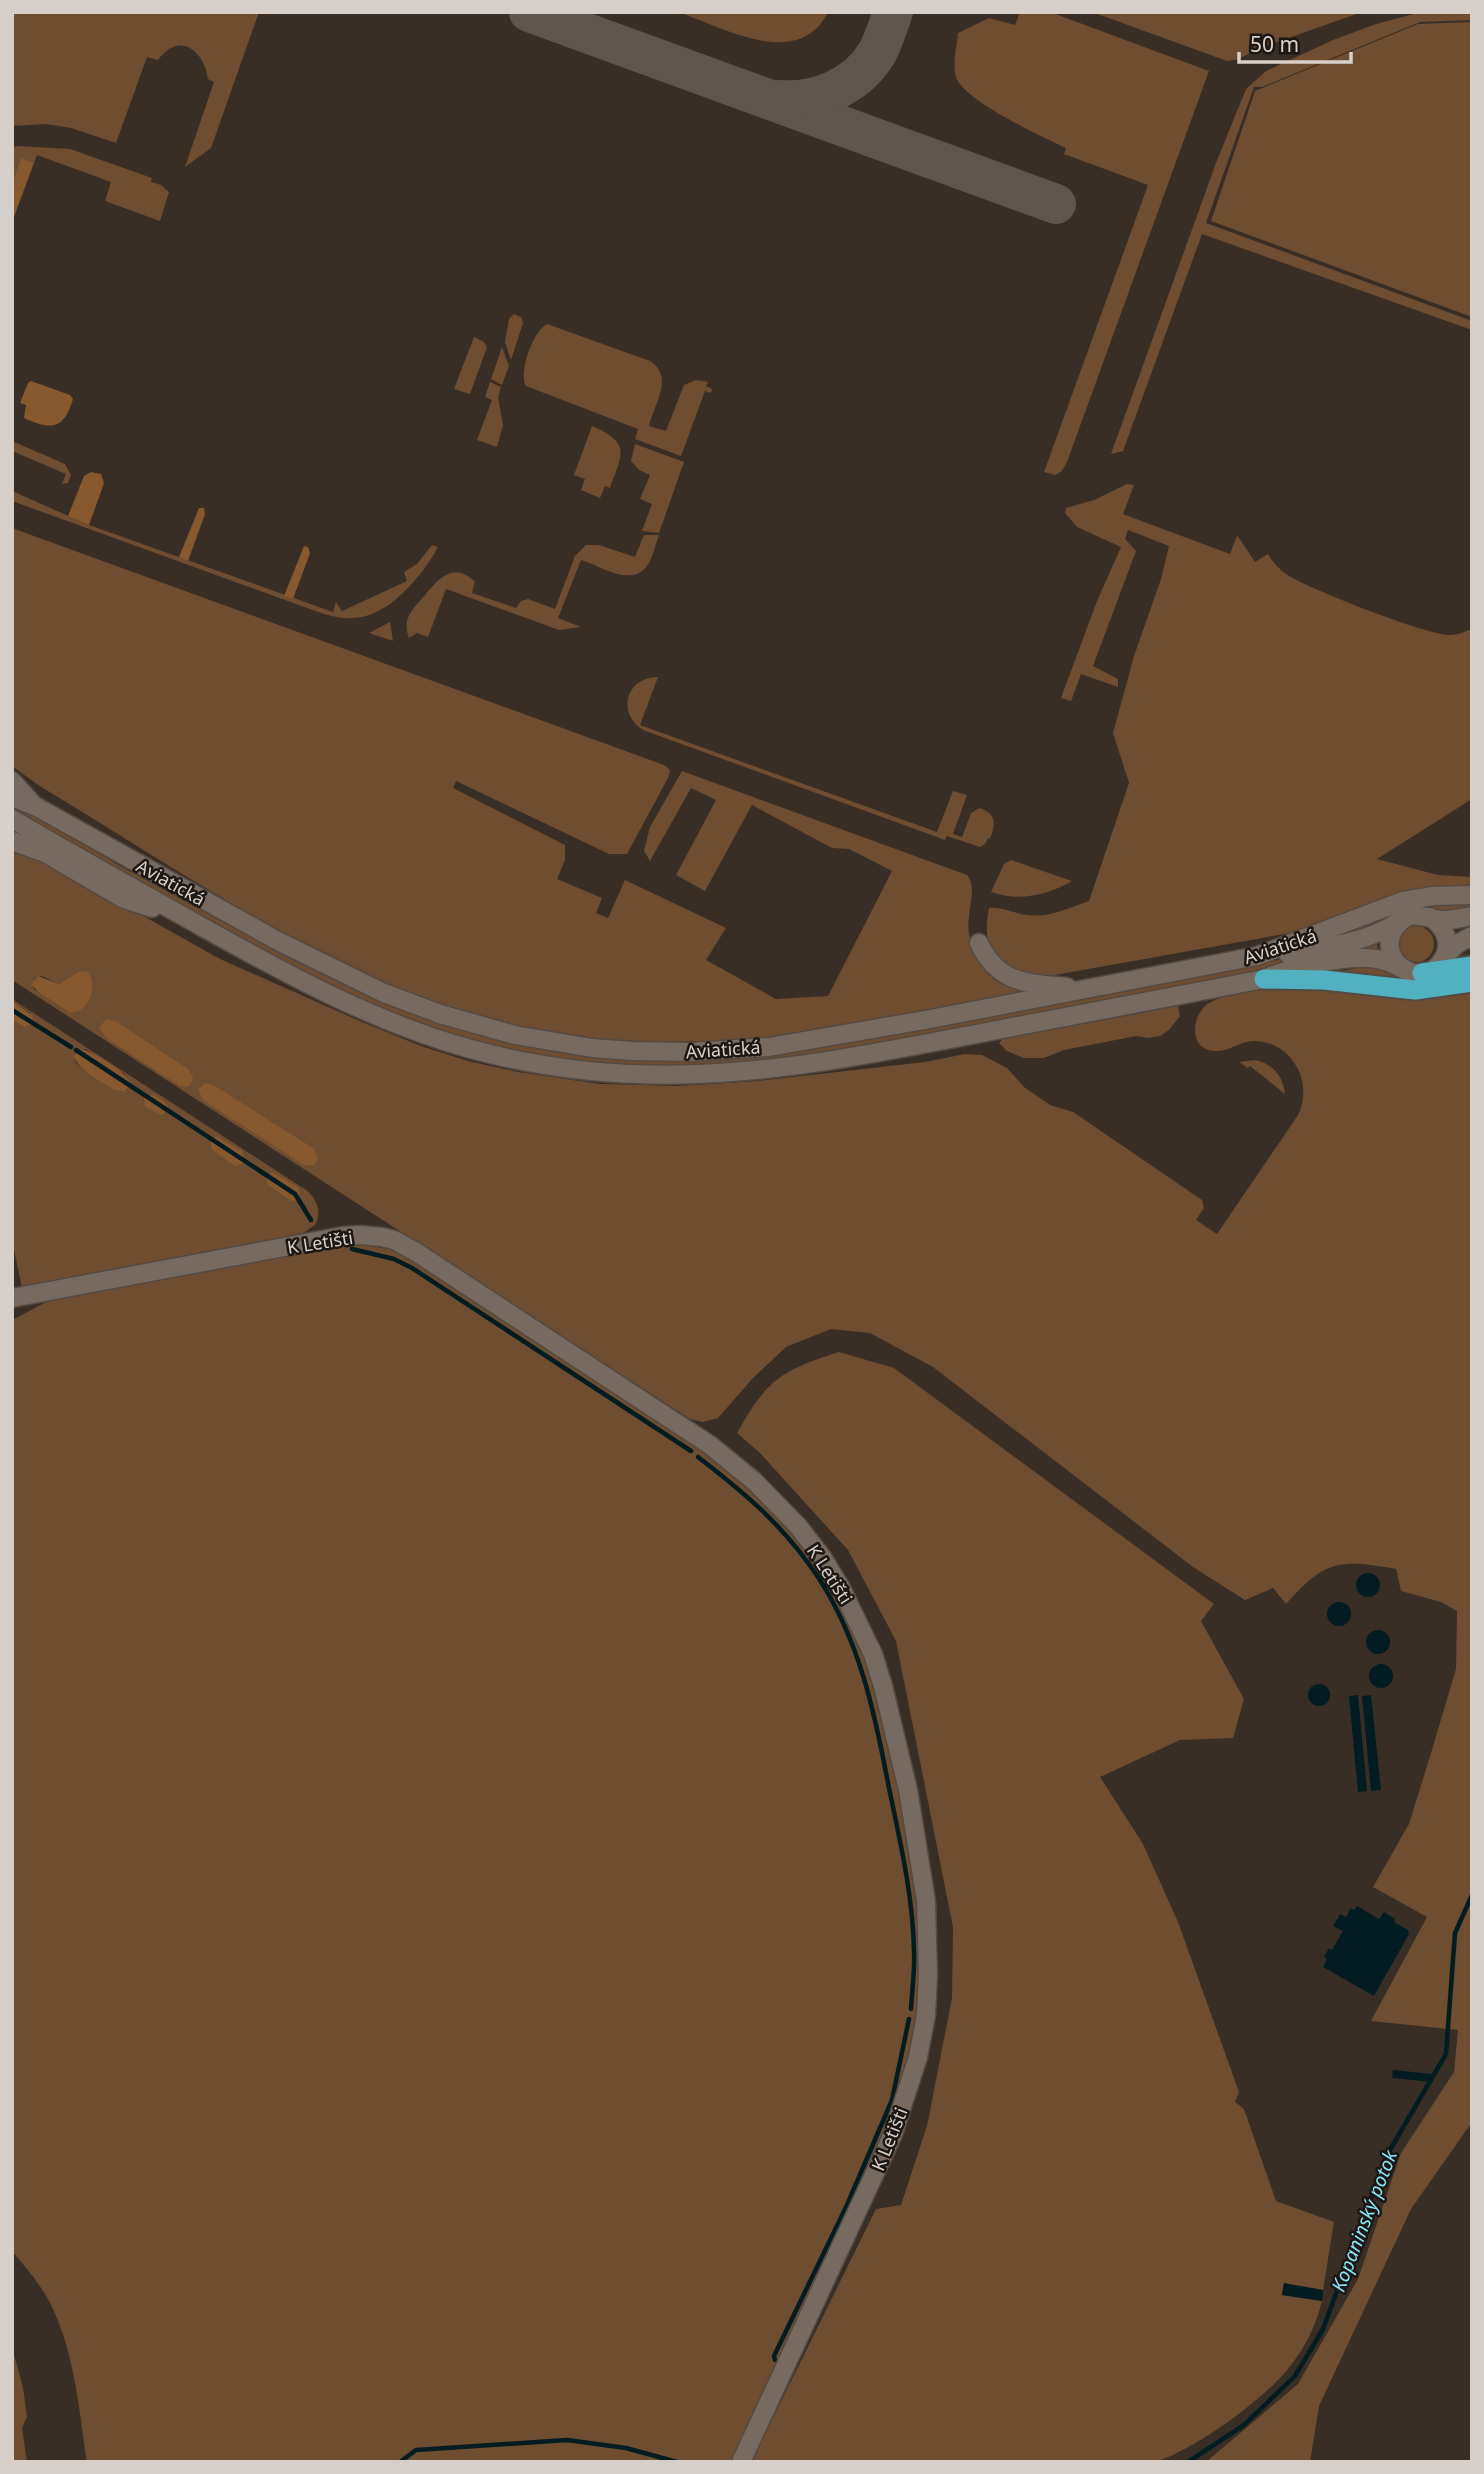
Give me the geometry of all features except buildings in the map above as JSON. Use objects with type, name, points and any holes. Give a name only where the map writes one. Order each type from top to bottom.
[{"type":"highway","points":[[1414,972],[1472,966]]},
{"type":"highway","points":[[1264,979],[1324,980],[1415,990],[1472,982]]},
{"type":"main road","points":[[12,780],[35,806]]},
{"type":"main road","name":"Aviatická","points":[[12,797],[35,806],[278,941],[363,983],[477,1026],[554,1043],[592,1048],[671,1052],[769,1047],[846,1034],[1257,956],[1403,901],[1433,896],[1472,895]]},
{"type":"main road","name":"Aviatická","points":[[12,819],[195,923],[345,1002],[442,1040],[488,1053],[544,1065],[633,1075],[720,1074],[806,1065],[1264,979],[1281,971],[1355,958],[1380,959],[1414,972]]},
{"type":"main road","points":[[12,841],[45,853],[124,899],[195,923]]},
{"type":"main road","points":[[1257,956],[1278,956],[1361,940],[1415,915],[1447,920],[1472,916]]},
{"type":"main road","points":[[1430,917],[1444,929],[1448,939],[1445,956]]},
{"type":"main road","points":[[1401,920],[1392,934],[1390,951],[1399,966],[1414,972],[1438,966],[1457,943],[1472,936]]},
{"type":"main road","points":[[979,943],[990,962],[1015,980],[1088,989]]},
{"type":"main road","name":"K Letišti","points":[[12,1298],[343,1236],[360,1235],[394,1240],[710,1445],[779,1504],[822,1557],[841,1588],[873,1654],[894,1723],[921,1863],[928,1935],[926,2015],[918,2057],[894,2134],[741,2462]]},
{"type":"shaded area","points":[[12,12],[259,12],[211,148],[185,167],[214,82],[208,79],[206,69],[196,53],[182,46],[166,51],[158,60],[147,57],[116,143],[71,128],[46,124],[12,126]]},
{"type":"shaded area","points":[[679,12],[828,12],[815,30],[799,39],[780,42],[738,35]]},
{"type":"shaded area","points":[[1020,12],[1050,12],[1209,71],[1067,462],[1062,471],[1055,475],[1044,472],[1148,185],[1064,154],[1066,148],[988,107],[962,86],[956,77],[954,66],[958,33],[989,18],[1015,25]]},
{"type":"shaded area","points":[[1092,12],[1362,12],[1257,49],[1239,59],[1227,61]]},
{"type":"shaded area","points":[[1421,12],[1472,12],[1472,20],[1420,22],[1262,87],[1254,87],[1206,223],[1472,321],[1472,330],[1202,234],[1123,451],[1111,454],[1216,163],[1246,89],[1266,71],[1333,40],[1376,24]]},
{"type":"shaded area","points":[[1472,22],[1472,317],[1211,221],[1255,91],[1418,24]]},
{"type":"shaded area","points":[[12,148],[70,149],[152,178],[151,182],[161,185],[169,192],[160,221],[105,201],[111,182],[37,155],[34,163],[21,159],[12,183]]},
{"type":"shaded area","points":[[21,158],[34,163],[12,222],[12,183]]},
{"type":"shaded area","points":[[514,314],[521,317],[523,323],[511,360],[505,342],[509,319]]},
{"type":"shaded area","points":[[547,324],[650,361],[657,367],[661,375],[661,391],[649,426],[666,431],[684,385],[696,380],[708,382],[706,386],[712,389],[711,393],[705,391],[681,456],[635,439],[638,429],[526,386],[524,372],[528,353],[537,335]]},
{"type":"shaded area","points":[[474,337],[484,342],[487,347],[470,394],[454,389]]},
{"type":"shaded area","points":[[502,347],[509,366],[502,385],[491,379]]},
{"type":"shaded area","points":[[31,381],[70,395],[73,399],[61,422],[49,426],[24,418],[26,405],[20,403]]},
{"type":"shaded area","points":[[490,382],[501,387],[498,397],[503,425],[497,447],[477,440],[492,400],[485,397]]},
{"type":"shaded area","points":[[592,426],[613,438],[620,450],[618,466],[610,488],[605,486],[600,498],[581,490],[585,479],[574,475]]},
{"type":"shaded area","points":[[12,441],[65,464],[71,475],[68,483],[62,484],[66,474],[12,451]]},
{"type":"shaded area","points":[[635,444],[684,462],[659,533],[642,531],[652,504],[640,499],[650,475],[639,470],[631,461]]},
{"type":"shaded area","points":[[91,472],[101,474],[104,483],[89,525],[68,516],[84,476]]},
{"type":"shaded area","points":[[1127,484],[1134,485],[1123,514],[1230,554],[1237,535],[1255,562],[1268,554],[1278,567],[1291,577],[1396,621],[1454,635],[1472,629],[1472,799],[1377,859],[1438,875],[1472,877],[1472,888],[1307,930],[1038,978],[1013,968],[996,955],[987,936],[989,908],[1044,915],[1089,901],[1129,783],[1113,733],[1169,546],[1128,530],[1125,539],[1136,551],[1093,666],[1118,679],[1118,687],[1081,674],[1071,701],[1061,698],[1097,601],[1121,547],[1077,527],[1065,513],[1066,508],[1094,500]]},
{"type":"shaded area","points":[[12,491],[89,525],[333,612],[336,602],[342,611],[407,581],[404,572],[417,564],[432,545],[438,547],[414,582],[391,603],[366,616],[341,618],[12,501]]},
{"type":"shaded area","points":[[199,508],[204,508],[205,514],[188,561],[179,557]]},
{"type":"shaded area","points":[[12,528],[664,765],[670,770],[669,776],[627,854],[609,854],[456,781],[453,788],[565,845],[565,860],[557,879],[602,898],[596,913],[608,918],[625,880],[726,928],[706,960],[776,999],[828,996],[892,871],[849,849],[832,848],[752,805],[705,891],[676,875],[716,800],[691,788],[650,861],[644,851],[650,827],[682,771],[967,875],[972,889],[968,923],[971,940],[987,958],[1024,990],[772,1036],[708,1041],[640,1041],[571,1036],[504,1024],[413,994],[357,970],[302,943],[195,882],[38,785],[12,766]]},
{"type":"shaded area","points":[[644,535],[659,535],[649,563],[640,572],[624,575],[581,560],[558,618],[581,627],[559,630],[446,589],[428,637],[417,633],[409,638],[407,625],[410,614],[447,574],[454,572],[467,576],[475,582],[472,593],[516,608],[521,601],[528,599],[555,609],[575,556],[586,545],[599,545],[635,557]]},
{"type":"shaded area","points":[[304,546],[308,547],[310,553],[293,599],[284,596]]},
{"type":"shaded area","points":[[390,622],[393,641],[369,633]]},
{"type":"shaded area","points":[[658,677],[640,725],[937,832],[953,791],[967,795],[953,834],[962,837],[971,813],[979,808],[992,816],[990,839],[980,847],[947,836],[945,840],[643,730],[629,715],[628,697],[638,683]]},
{"type":"shaded area","points":[[12,802],[120,866],[289,958],[386,1005],[505,1043],[600,1058],[691,1060],[789,1052],[1358,945],[1377,943],[1378,949],[836,1051],[700,1065],[632,1066],[564,1060],[496,1047],[457,1036],[344,992],[236,937],[82,850],[12,809]]},
{"type":"shaded area","points":[[12,849],[49,863],[220,959],[362,1022],[421,1046],[468,1061],[518,1072],[600,1084],[677,1086],[758,1081],[925,1062],[965,1054],[982,1055],[1007,1068],[1024,1087],[1050,1105],[1073,1112],[1202,1200],[1204,1208],[1196,1220],[1217,1234],[1298,1115],[1303,1090],[1296,1066],[1280,1049],[1269,1043],[1251,1041],[1215,1051],[1201,1046],[1195,1034],[1195,1026],[1204,1007],[1223,997],[1290,987],[1472,989],[1472,2122],[1411,2209],[1319,2406],[1310,2462],[1206,2462],[1298,2384],[1358,2279],[1401,2153],[1454,2072],[1458,2030],[1371,2021],[1427,1917],[1373,1887],[1409,1824],[1431,1753],[1456,1669],[1457,1611],[1441,1602],[1401,1591],[1396,1569],[1360,1564],[1334,1566],[1323,1571],[1286,1604],[1273,1588],[1245,1600],[1193,1567],[933,1367],[870,1333],[831,1329],[786,1347],[753,1378],[718,1418],[703,1422],[690,1419],[12,980]],"holes":[[[42,976],[59,984],[65,981],[70,1013],[34,989],[33,981]]]},
{"type":"shaded area","points":[[1011,860],[1072,881],[1033,896],[991,892],[1004,864]]},
{"type":"shaded area","points":[[1472,900],[1472,911],[1383,924],[1322,942],[1321,938],[1405,906]]},
{"type":"shaded area","points":[[1416,926],[1428,932],[1434,944],[1428,956],[1416,962],[1404,956],[1398,944],[1404,932]]},
{"type":"shaded area","points":[[1376,967],[1432,983],[1336,973]]},
{"type":"shaded area","points":[[80,971],[88,972],[92,991],[87,1004],[77,1012],[70,1013],[32,985],[38,976],[59,984]]},
{"type":"shaded area","points":[[12,999],[306,1190],[317,1206],[315,1225],[303,1233],[22,1288],[12,1240],[12,1020],[24,1027],[31,1013]],"holes":[[[86,1049],[125,1074],[127,1090],[121,1092],[77,1064],[75,1056],[80,1050]]]},
{"type":"shaded area","points":[[12,1001],[31,1014],[33,1018],[30,1025],[24,1027],[12,1020]]},
{"type":"shaded area","points":[[1178,1006],[1180,1016],[1169,1030],[1160,1036],[1136,1036],[1064,1050],[1044,1058],[1024,1058],[1007,1051],[999,1043],[1003,1039]]},
{"type":"shaded area","points":[[107,1019],[117,1022],[188,1069],[193,1077],[191,1084],[188,1087],[180,1086],[106,1038],[99,1027]]},
{"type":"shaded area","points":[[81,1049],[100,1057],[122,1072],[129,1081],[125,1092],[104,1084],[81,1067],[73,1056]]},
{"type":"shaded area","points":[[1255,1060],[1267,1064],[1276,1072],[1285,1094],[1250,1066],[1248,1068],[1239,1062]]},
{"type":"shaded area","points":[[205,1083],[215,1086],[313,1148],[318,1157],[316,1163],[312,1166],[304,1165],[204,1101],[198,1090]]},
{"type":"shaded area","points":[[153,1094],[168,1105],[167,1111],[162,1115],[145,1107],[144,1098]]},
{"type":"shaded area","points":[[216,1136],[242,1151],[242,1164],[235,1166],[211,1149],[211,1140]]},
{"type":"shaded area","points":[[272,1172],[298,1187],[300,1194],[297,1200],[291,1201],[267,1184],[266,1176]]},
{"type":"shaded area","points":[[357,1244],[388,1249],[417,1260],[689,1441],[736,1476],[785,1523],[824,1576],[852,1628],[873,1687],[890,1748],[906,1823],[917,1899],[920,1976],[911,2052],[897,2100],[879,2146],[732,2462],[87,2462],[75,2384],[60,2327],[44,2293],[12,2251],[12,1320],[48,1301]]},
{"type":"shaded area","points":[[839,1352],[894,1368],[1214,1604],[1201,1621],[1244,1699],[1233,1738],[1180,1740],[1100,1777],[1143,1844],[1178,1922],[1239,2092],[1235,2102],[1244,2109],[1276,2201],[1334,2222],[1323,2290],[1284,2284],[1282,2295],[1322,2301],[1310,2335],[1291,2365],[1265,2392],[1228,2422],[1188,2447],[1154,2462],[751,2462],[876,2209],[901,2205],[927,2126],[952,1998],[953,1927],[896,1641],[848,1550],[760,1453],[737,1433],[767,1388],[778,1379],[803,1365]]},
{"type":"shaded area","points":[[12,2348],[23,2387],[27,2417],[22,2428],[27,2462],[12,2462]]},
{"type":"water","points":[[1368,1573],[1379,1580],[1380,1585],[1373,1596],[1368,1597],[1357,1590],[1356,1585],[1363,1574]]},
{"type":"water","points":[[1339,1602],[1350,1609],[1351,1614],[1344,1625],[1339,1626],[1328,1619],[1327,1614],[1334,1603]]},
{"type":"water","points":[[1378,1630],[1389,1637],[1390,1642],[1383,1653],[1378,1654],[1367,1647],[1366,1642],[1373,1631]]},
{"type":"water","points":[[1381,1664],[1392,1671],[1393,1676],[1386,1687],[1381,1688],[1370,1681],[1369,1676],[1376,1665]]},
{"type":"water","points":[[1319,1684],[1329,1691],[1330,1695],[1323,1705],[1319,1706],[1309,1699],[1308,1695],[1315,1685]]},
{"type":"water","points":[[1358,1695],[1367,1791],[1358,1792],[1349,1696]]},
{"type":"water","points":[[1371,1695],[1381,1790],[1371,1791],[1362,1696]]},
{"type":"water","points":[[1357,1906],[1379,1919],[1384,1912],[1408,1930],[1409,1934],[1374,1996],[1323,1967],[1329,1948],[1332,1950],[1343,1931],[1333,1926],[1340,1914],[1346,1917],[1351,1908],[1354,1910]]},
{"type":"water","points":[[1393,2070],[1433,2074],[1432,2082],[1392,2078]]},
{"type":"water","points":[[1284,2283],[1323,2290],[1322,2301],[1282,2295]]},
{"type":"waterway","points":[[12,1010],[71,1047]]},
{"type":"waterway","points":[[76,1050],[295,1194],[311,1220]]},
{"type":"waterway","points":[[352,1249],[394,1259],[412,1268],[691,1451]]},
{"type":"waterway","points":[[698,1457],[748,1498],[792,1542],[833,1601],[855,1652],[878,1733],[909,1889],[914,1958],[911,2009]]},
{"type":"waterway","name":"Kopaninský potok","points":[[1188,2462],[1244,2425],[1295,2376],[1323,2329],[1387,2155],[1446,2054],[1455,1933],[1472,1895]]},
{"type":"waterway","points":[[775,2360],[774,2356],[847,2205],[892,2100],[909,2019]]},
{"type":"waterway","name":"Kopaninský potok","points":[[400,2462],[416,2450],[567,2440],[626,2448],[677,2462]]},
{"type":"taxiway","points":[[529,12],[1056,204]]},
{"type":"taxiway","points":[[778,100],[807,99],[847,84],[877,53],[893,12]]}]
